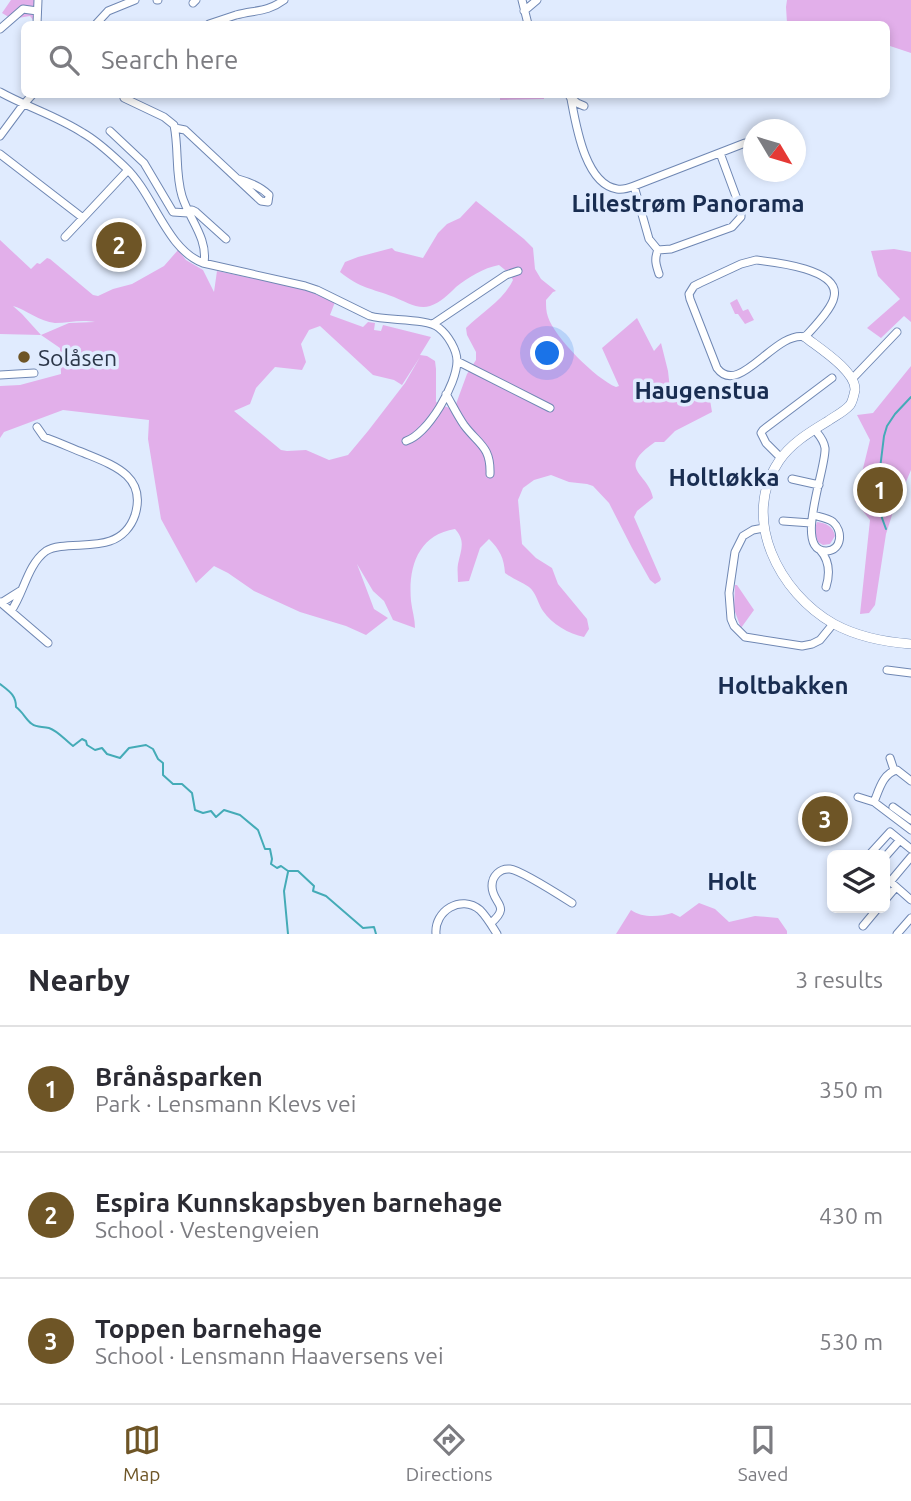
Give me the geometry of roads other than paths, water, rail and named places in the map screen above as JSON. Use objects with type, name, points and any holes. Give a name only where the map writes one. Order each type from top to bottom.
[{"type":"street","points":[[37,21],[38,0]]},
{"type":"street","points":[[99,21],[119,0]]},
{"type":"street","points":[[108,11],[135,0]]},
{"type":"street","points":[[218,21],[260,12],[284,0]]},
{"type":"street","points":[[522,0],[527,21]]},
{"type":"street","points":[[524,11],[537,0]]},
{"type":"street","points":[[0,29],[23,9],[37,11]]},
{"type":"street","points":[[0,92],[99,143],[128,170],[180,248],[193,259],[305,286],[370,316],[438,326],[454,350],[457,361],[454,375],[438,410],[424,428],[406,441]]},
{"type":"street","points":[[0,135],[29,98]]},
{"type":"street","points":[[124,98],[164,117],[172,122],[175,128],[176,172],[180,191],[204,243],[204,263]]},
{"type":"street","points":[[570,98],[577,134],[594,172],[599,180],[616,189],[634,186],[743,144]]},
{"type":"street","points":[[571,98],[583,106]]},
{"type":"street","points":[[175,128],[185,130],[238,179]]},
{"type":"street","points":[[110,131],[144,163],[173,212],[196,212],[226,239]]},
{"type":"street","points":[[658,250],[671,249],[732,227],[738,222],[741,210],[720,153]]},
{"type":"street","points":[[0,154],[83,218]]},
{"type":"street","points":[[65,237],[128,170]]},
{"type":"street","points":[[634,186],[649,239],[658,250]]},
{"type":"street","points":[[658,250],[655,262],[659,274]]},
{"type":"street","points":[[805,337],[835,296],[832,286],[819,274],[808,269],[756,260],[741,264],[691,290],[690,299],[717,368],[725,376],[740,373],[788,339],[800,336],[805,337],[853,377],[855,391],[849,405],[793,445],[769,478],[763,502],[766,541],[791,587],[833,624],[876,640],[911,644]]},
{"type":"street","points":[[433,324],[506,275],[518,271]]},
{"type":"street","points":[[853,377],[897,332]]},
{"type":"street","points":[[457,361],[550,408]]},
{"type":"street","points":[[0,375],[34,373]]},
{"type":"street","points":[[781,458],[766,443],[762,430],[832,378]]},
{"type":"street","points":[[446,394],[462,422],[487,450],[490,474]]},
{"type":"street","points":[[11,611],[45,552],[52,548],[103,544],[117,538],[134,520],[137,507],[138,492],[128,476],[116,466],[44,437],[37,427]]},
{"type":"street","points":[[815,430],[823,440],[825,454],[810,531],[812,542],[825,556],[830,575],[826,587]]},
{"type":"street","points":[[792,479],[819,485]]},
{"type":"street","points":[[783,521],[832,521],[840,534],[838,543],[830,551],[820,550]]},
{"type":"street","points":[[764,528],[743,536],[736,552],[729,593],[734,625],[745,637],[802,646],[820,640],[833,624]]},
{"type":"street","points":[[21,591],[1,602],[48,643]]},
{"type":"street","points":[[887,670],[911,673]]},
{"type":"street","points":[[890,758],[894,770]]},
{"type":"street","points":[[894,770],[911,781]]},
{"type":"street","points":[[874,802],[881,784],[894,770]]},
{"type":"street","points":[[858,797],[874,802],[911,830]]},
{"type":"street","points":[[893,807],[911,820]]},
{"type":"street","points":[[874,850],[890,832],[911,849]]},
{"type":"street","points":[[890,851],[900,840]]},
{"type":"street","points":[[911,857],[890,882],[911,900]]},
{"type":"street","points":[[491,923],[500,914],[501,906],[492,884],[500,871],[510,869],[520,873],[572,903]]},
{"type":"street","points":[[436,934],[435,925],[438,918],[450,906],[459,904],[478,909],[497,934]]},
{"type":"street","points":[[863,926],[874,913]]},
{"type":"street","points":[[897,934],[911,918]]},
{"type":"waterway","points":[[886,529],[878,485],[884,436],[895,414],[911,397]]},
{"type":"waterway","points":[[0,684],[15,699],[16,707],[30,722],[52,729],[73,746],[82,739],[95,750],[102,748],[107,754],[120,758],[129,748],[146,745],[153,749],[163,763],[163,775],[173,784],[182,784],[192,793],[195,810],[203,813],[211,811],[216,817],[224,810],[240,815],[258,830],[265,849],[270,849],[271,864],[288,871],[298,871],[314,886],[313,891],[326,896],[363,928],[374,927],[376,934]]},
{"type":"waterway","points":[[288,872],[284,891],[288,934]]},
{"type":"place","name":"Espira Kunnskapsbyen barnehage","points":[[119,245]]},
{"type":"place","name":"Solåsen","points":[[24,357]]},
{"type":"place","name":"Brånåsparken","points":[[880,490]]},
{"type":"place","name":"Toppen barnehage","points":[[825,819]]},
{"type":"district","name":"Lillestrøm Panorama","points":[[688,203]]},
{"type":"district","name":"Haugenstua","points":[[702,390]]},
{"type":"district","name":"Holtløkka","points":[[724,477]]},
{"type":"district","name":"Holtbakken","points":[[783,685]]},
{"type":"district","name":"Holt","points":[[732,881]]}]
